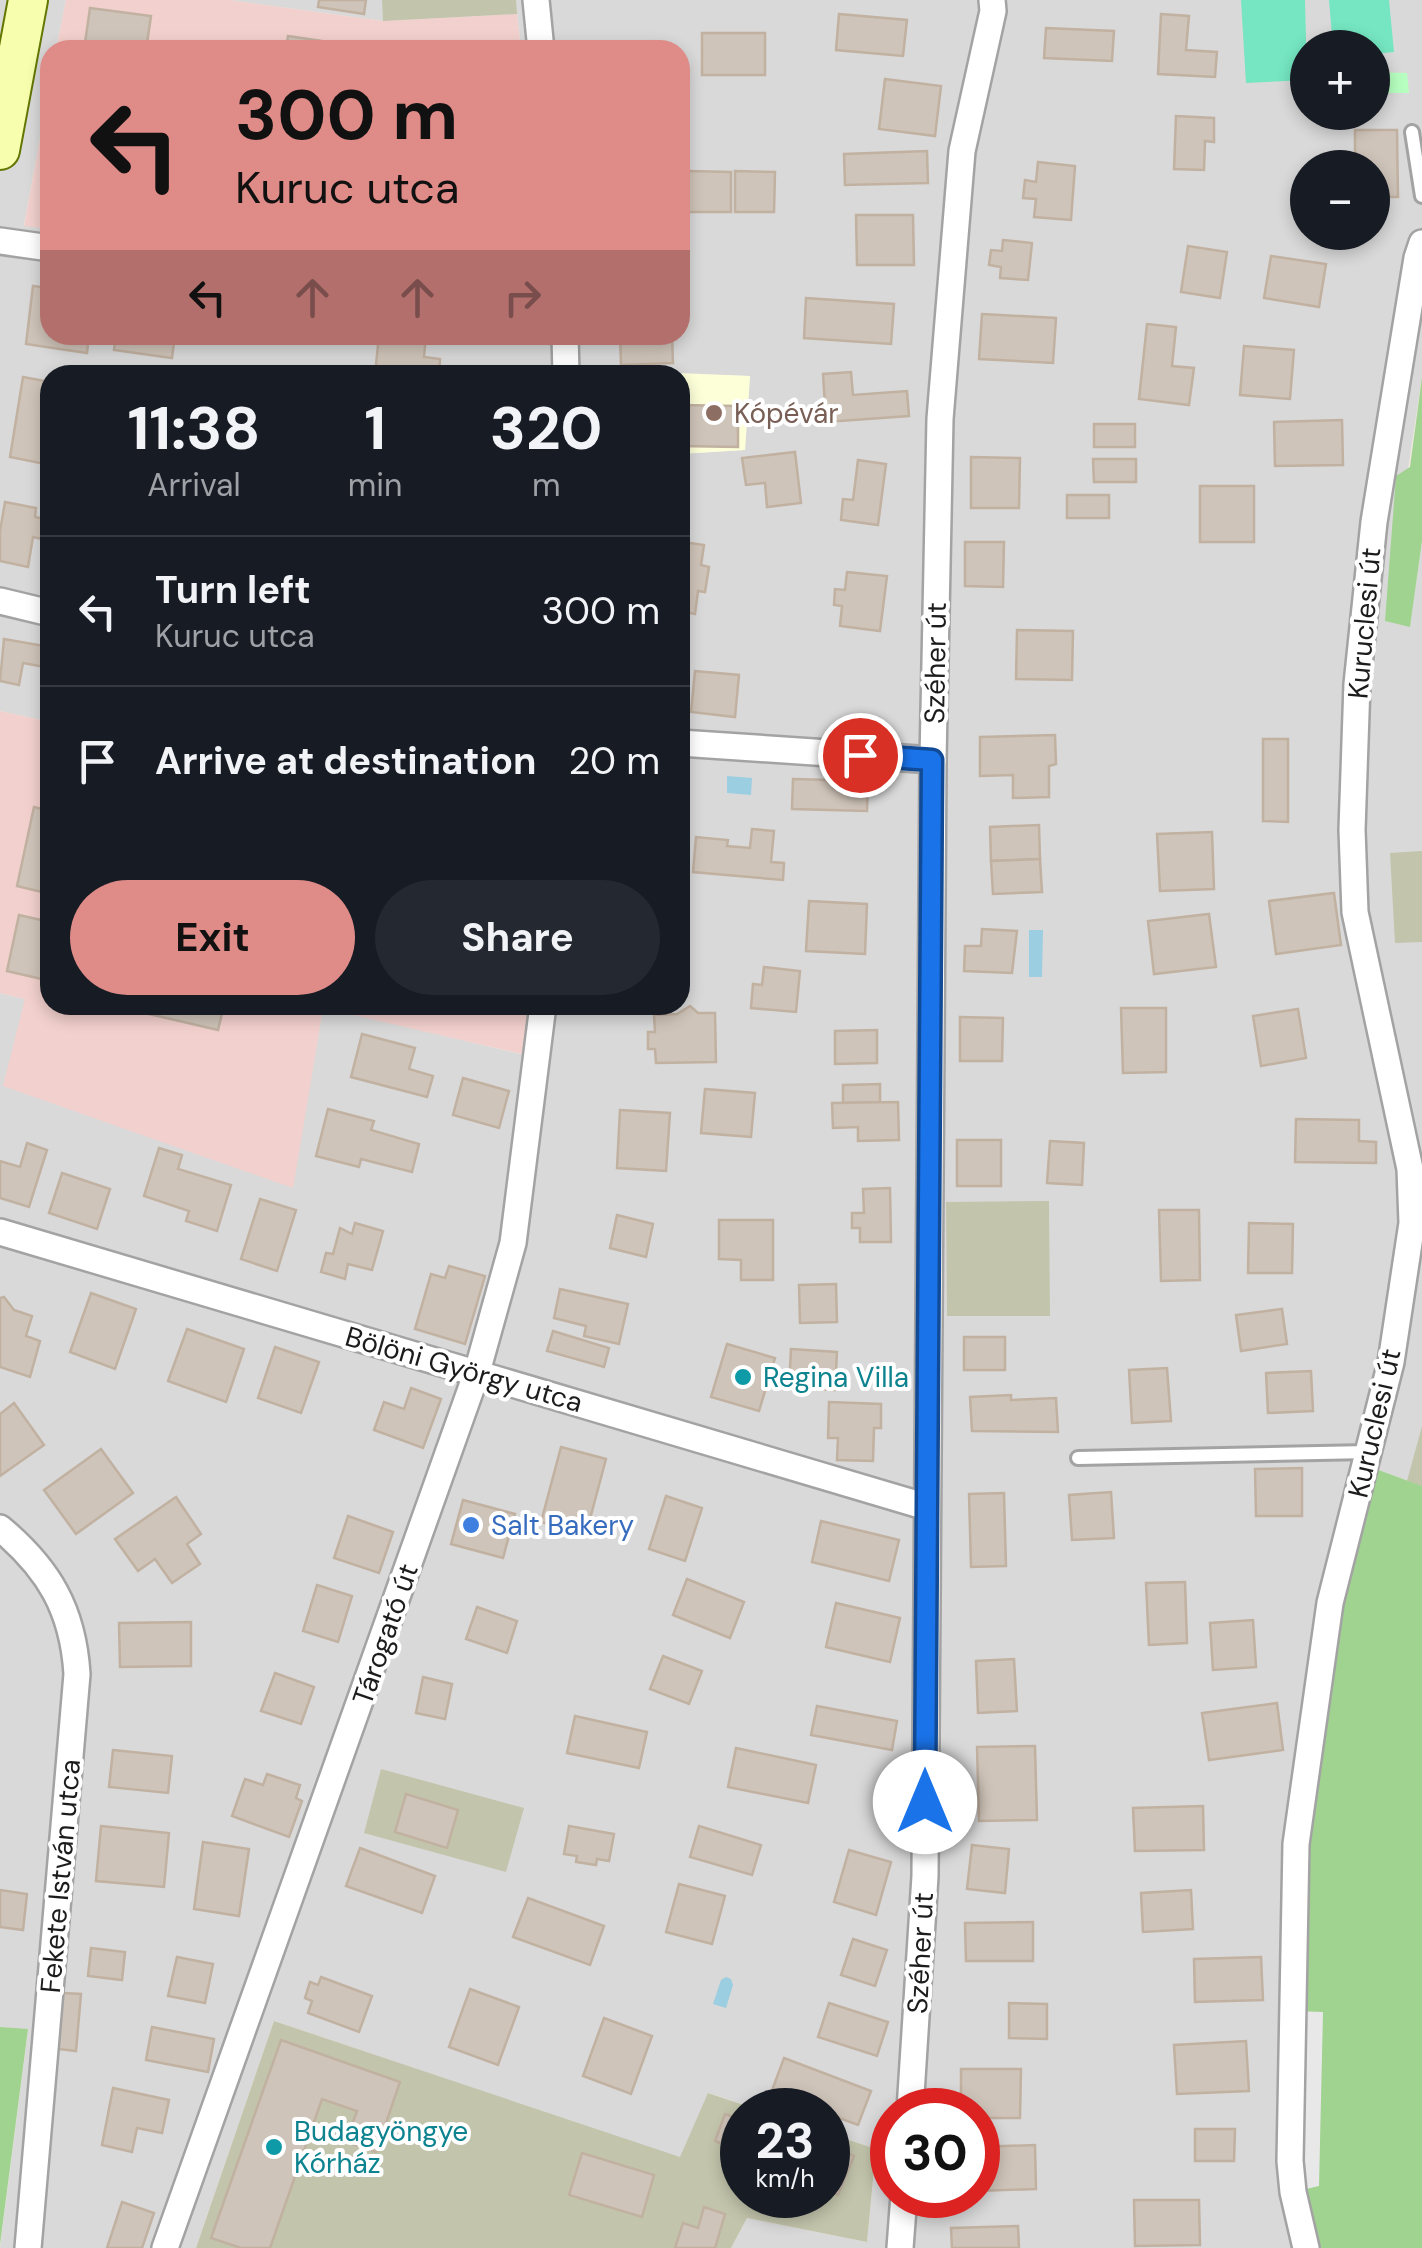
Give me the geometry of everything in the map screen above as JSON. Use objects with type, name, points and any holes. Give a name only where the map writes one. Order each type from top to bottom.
[{"type":"main road","points":[[0,150],[28,0]]},
{"type":"street","points":[[536,0],[540,40]]},
{"type":"street","name":"Széher út","points":[[911,2088],[924,1876],[932,760],[940,419],[962,151],[992,0]]},
{"type":"street","points":[[0,240],[40,246]]},
{"type":"street","name":"Kuruclesi út","points":[[1306,2248],[1290,2161],[1296,1844],[1330,1603],[1390,1362],[1412,1223],[1410,1168],[1356,912],[1352,830],[1357,684],[1374,522],[1416,258],[1422,243]]},
{"type":"street","points":[[0,601],[40,611]]},
{"type":"street","points":[[690,744],[932,760]]},
{"type":"street","name":"Tárogató út","points":[[165,2248],[477,1372],[513,1244],[543,1015]]},
{"type":"street","name":"Bölöni György utca","points":[[0,1232],[927,1507]]},
{"type":"street","name":"Fekete István utca","points":[[0,1528],[39,1567],[68,1615],[78,1674],[28,2248]]},
{"type":"street","points":[[900,2248],[902,2218]]},
{"type":"lane","points":[[1412,132],[1422,196]]},
{"type":"lane","points":[[1078,1458],[1368,1452]]},
{"type":"shaded area","points":[[0,0],[66,0],[58,40],[40,40],[40,138],[24,225],[40,227],[40,345],[690,345],[690,40],[520,40],[517,14],[383,21],[229,0],[1422,0],[1422,377],[1385,621],[1410,626],[1422,541],[1422,1486],[1365,1465],[1306,2248],[731,2248],[747,2218],[867,2242],[870,2211],[870,2218],[1000,2218],[1000,2088],[870,2088],[870,2147],[850,2140],[850,2088],[720,2088],[720,2097],[709,2093],[681,2158],[274,2021],[196,2248],[0,2248],[28,2030],[0,2027],[0,993],[25,999],[40,1010],[40,1015],[48,1015],[292,1187],[322,1015],[357,1015],[521,1054],[527,1015],[690,1015],[690,453],[745,450],[750,376],[690,374],[690,365],[40,365],[40,720],[0,711]]},
{"type":"shaded area","points":[[66,0],[229,0],[383,21],[517,14],[520,40],[58,40]]},
{"type":"shaded area","points":[[382,0],[516,0],[517,14],[383,21]]},
{"type":"shaded area","points":[[40,139],[40,228],[24,226]]},
{"type":"shaded area","name":"Kópévár","points":[[690,374],[750,376],[745,450],[690,453]]},
{"type":"shaded area","points":[[0,711],[40,720],[40,1015],[322,1015],[293,1188],[3,1086],[25,999],[0,993]]},
{"type":"shaded area","points":[[1422,851],[1422,942],[1395,943],[1390,853]]},
{"type":"shaded area","points":[[353,1015],[527,1015],[522,1054]]},
{"type":"shaded area","points":[[1049,1201],[1050,1316],[947,1316],[946,1202]]},
{"type":"shaded area","points":[[1422,1426],[1422,1486],[1407,1481]]},
{"type":"shaded area","points":[[381,1769],[524,1808],[506,1872],[364,1833]]},
{"type":"shaded area","points":[[1293,2011],[1323,2012],[1319,2186],[1293,2192]]},
{"type":"shaded area","name":"Budagyöngye Kórház","points":[[274,2021],[680,2157],[708,2093],[720,2097],[720,2218],[747,2218],[731,2248],[196,2248]]},
{"type":"shaded area","name":"Budagyöngye Kórház","points":[[850,2140],[870,2147],[867,2242],[747,2218],[850,2218]]},
{"type":"green space","points":[[1241,0],[1305,0],[1306,30],[1290,30],[1290,81],[1246,83]]},
{"type":"green space","points":[[1329,0],[1389,0],[1394,52],[1390,52],[1390,30],[1332,30]]},
{"type":"green space","points":[[1390,72],[1407,73],[1409,93],[1390,93]]},
{"type":"green space","points":[[1422,377],[1422,541],[1410,627],[1385,621],[1396,476],[1410,467]]},
{"type":"green space","points":[[1365,1465],[1422,1486],[1422,2248],[1306,2248],[1296,1844]]},
{"type":"green space","points":[[0,2027],[28,2029],[0,2245]]},
{"type":"water","points":[[727,776],[752,778],[751,795],[727,793]]},
{"type":"water","points":[[1029,930],[1043,930],[1042,977],[1029,977]]},
{"type":"water","points":[[726,1977],[733,1985],[726,2008],[713,2004],[721,1980]]},
{"type":"building","points":[[319,0],[366,0],[364,14],[318,7]]},
{"type":"building","points":[[90,8],[151,16],[147,40],[85,40]]},
{"type":"building","points":[[839,14],[907,20],[903,56],[836,50]]},
{"type":"building","points":[[1161,14],[1189,16],[1186,50],[1217,52],[1215,77],[1158,74]]},
{"type":"building","points":[[1046,28],[1114,31],[1112,61],[1044,58]]},
{"type":"building","points":[[702,33],[765,33],[765,75],[702,75]]},
{"type":"building","points":[[885,79],[941,86],[935,136],[879,129]]},
{"type":"building","points":[[1176,116],[1214,118],[1214,142],[1205,141],[1204,170],[1174,169]]},
{"type":"building","points":[[1355,130],[1397,130],[1398,197],[1390,197],[1390,150],[1355,150]]},
{"type":"building","points":[[927,151],[928,183],[845,185],[844,154]]},
{"type":"building","points":[[1038,162],[1075,166],[1071,220],[1034,217],[1036,199],[1023,198],[1025,180],[1036,182]]},
{"type":"building","points":[[690,171],[731,172],[731,212],[690,212]]},
{"type":"building","points":[[735,171],[775,172],[774,212],[735,212]]},
{"type":"building","points":[[856,215],[913,215],[914,265],[857,265]]},
{"type":"building","points":[[1003,240],[1032,243],[1028,280],[1000,278],[1001,267],[989,265],[991,250],[1002,251]]},
{"type":"building","points":[[1188,246],[1227,252],[1220,298],[1181,292]]},
{"type":"building","points":[[1271,256],[1326,264],[1319,307],[1264,298]]},
{"type":"building","points":[[33,286],[40,287],[40,345],[88,345],[87,353],[26,344]]},
{"type":"building","points":[[806,298],[894,304],[891,344],[804,338]]},
{"type":"building","points":[[982,314],[1056,318],[1053,363],[979,359]]},
{"type":"building","points":[[1147,324],[1176,327],[1172,366],[1194,368],[1189,405],[1139,399]]},
{"type":"building","points":[[115,345],[174,345],[172,358],[114,350]]},
{"type":"building","points":[[378,345],[425,345],[424,357],[440,359],[440,365],[376,365]]},
{"type":"building","points":[[620,345],[672,345],[673,363],[621,365]]},
{"type":"building","points":[[1244,346],[1294,350],[1290,399],[1240,395]]},
{"type":"building","points":[[851,372],[853,395],[907,391],[909,416],[826,422],[823,374]]},
{"type":"building","points":[[23,377],[40,380],[40,463],[10,457]]},
{"type":"building","points":[[690,405],[738,406],[738,447],[690,446]]},
{"type":"building","points":[[1342,420],[1343,465],[1275,466],[1274,422]]},
{"type":"building","points":[[1094,424],[1135,424],[1135,447],[1094,447]]},
{"type":"building","points":[[795,452],[801,503],[767,507],[765,483],[746,485],[742,458]]},
{"type":"building","points":[[971,457],[1020,458],[1019,508],[971,508]]},
{"type":"building","points":[[1093,459],[1136,459],[1136,482],[1094,482]]},
{"type":"building","points":[[858,460],[886,464],[878,525],[841,520],[843,499],[853,500]]},
{"type":"building","points":[[1200,486],[1254,486],[1254,542],[1200,542]]},
{"type":"building","points":[[1067,495],[1109,495],[1109,518],[1067,518]]},
{"type":"building","points":[[5,502],[36,508],[40,539],[33,537],[28,567],[0,561]]},
{"type":"building","points":[[965,542],[1004,542],[1003,587],[965,586]]},
{"type":"building","points":[[690,543],[704,545],[701,565],[709,567],[705,592],[698,591],[695,614],[690,613]]},
{"type":"building","points":[[847,572],[887,576],[880,631],[840,626],[842,606],[834,605],[835,589],[845,590]]},
{"type":"building","points":[[1017,630],[1073,631],[1072,680],[1016,679]]},
{"type":"building","points":[[4,639],[40,645],[40,666],[23,663],[19,685],[0,681]]},
{"type":"building","points":[[695,671],[739,675],[735,717],[691,712]]},
{"type":"building","points":[[1055,735],[1056,764],[1049,766],[1049,797],[1013,798],[1013,775],[980,776],[980,737]]},
{"type":"building","points":[[1263,739],[1288,739],[1288,822],[1263,821]]},
{"type":"building","points":[[793,779],[868,781],[867,811],[792,809]]},
{"type":"building","points":[[34,807],[40,808],[40,892],[17,886]]},
{"type":"building","points":[[1039,825],[1040,859],[991,861],[990,827]]},
{"type":"building","points":[[752,829],[774,831],[771,862],[784,863],[783,880],[693,872],[696,837],[728,840],[727,846],[750,848]]},
{"type":"building","points":[[1212,832],[1214,889],[1160,891],[1157,834]]},
{"type":"building","points":[[1040,859],[1042,892],[993,894],[991,861]]},
{"type":"building","points":[[1334,893],[1341,945],[1276,954],[1269,901]]},
{"type":"building","points":[[809,901],[867,904],[865,954],[806,951]]},
{"type":"building","points":[[1209,914],[1216,967],[1154,974],[1148,921]]},
{"type":"building","points":[[19,915],[40,920],[40,979],[7,971]]},
{"type":"building","points":[[982,929],[1017,931],[1012,973],[964,971],[965,946],[981,946]]},
{"type":"building","points":[[764,967],[800,971],[796,1012],[751,1008],[753,984],[762,985]]},
{"type":"building","points":[[690,1006],[698,1013],[715,1013],[716,1062],[656,1063],[655,1049],[648,1049],[648,1032],[655,1032],[654,1015],[690,1015]]},
{"type":"building","points":[[1121,1008],[1166,1008],[1166,1072],[1123,1073]]},
{"type":"building","points":[[1298,1009],[1306,1058],[1261,1066],[1253,1016]]},
{"type":"building","points":[[153,1015],[222,1015],[218,1030]]},
{"type":"building","points":[[960,1017],[1003,1018],[1002,1061],[960,1061]]},
{"type":"building","points":[[877,1030],[877,1063],[835,1064],[835,1031]]},
{"type":"building","points":[[362,1034],[415,1048],[409,1069],[433,1076],[427,1097],[351,1077]]},
{"type":"building","points":[[463,1078],[509,1091],[499,1128],[453,1115]]},
{"type":"building","points":[[880,1084],[880,1102],[843,1103],[843,1085]]},
{"type":"building","points":[[705,1089],[755,1093],[751,1137],[701,1133]]},
{"type":"building","points":[[898,1102],[899,1140],[858,1141],[858,1127],[833,1128],[832,1103]]},
{"type":"building","points":[[328,1109],[374,1121],[371,1130],[419,1144],[412,1172],[361,1159],[359,1167],[316,1156]]},
{"type":"building","points":[[620,1110],[670,1113],[666,1171],[617,1168]]},
{"type":"building","points":[[1296,1119],[1359,1120],[1359,1141],[1376,1142],[1376,1163],[1295,1162]]},
{"type":"building","points":[[957,1140],[1001,1140],[1001,1186],[957,1186]]},
{"type":"building","points":[[1050,1141],[1084,1143],[1082,1185],[1047,1183]]},
{"type":"building","points":[[27,1143],[47,1150],[29,1207],[0,1198],[0,1161],[20,1167]]},
{"type":"building","points":[[159,1148],[182,1155],[178,1169],[231,1185],[217,1231],[186,1221],[189,1211],[144,1196]]},
{"type":"building","points":[[62,1173],[110,1189],[97,1229],[49,1213]]},
{"type":"building","points":[[890,1188],[891,1242],[860,1242],[860,1228],[852,1228],[852,1213],[864,1213],[863,1189]]},
{"type":"building","points":[[260,1199],[296,1210],[277,1271],[241,1259]]},
{"type":"building","points":[[1159,1210],[1199,1210],[1200,1280],[1161,1281]]},
{"type":"building","points":[[617,1215],[653,1224],[646,1257],[610,1248]]},
{"type":"building","points":[[719,1220],[773,1220],[773,1280],[741,1280],[741,1260],[719,1259]]},
{"type":"building","points":[[355,1223],[383,1231],[372,1270],[348,1264],[345,1279],[321,1272],[326,1253],[333,1254],[340,1228],[352,1234]]},
{"type":"building","points":[[1249,1223],[1293,1224],[1292,1273],[1248,1273]]},
{"type":"building","points":[[449,1266],[485,1276],[465,1344],[415,1329],[431,1274],[445,1278]]},
{"type":"building","points":[[836,1284],[837,1322],[800,1323],[799,1285]]},
{"type":"building","points":[[560,1289],[628,1304],[619,1344],[584,1336],[586,1326],[554,1318]]},
{"type":"building","points":[[91,1293],[136,1309],[115,1369],[70,1352]]},
{"type":"building","points":[[4,1297],[14,1310],[32,1316],[26,1336],[40,1341],[30,1377],[0,1367],[0,1298]]},
{"type":"building","points":[[1282,1309],[1287,1344],[1241,1351],[1236,1315]]},
{"type":"building","points":[[187,1329],[244,1349],[226,1402],[168,1381]]},
{"type":"building","points":[[553,1331],[609,1348],[604,1367],[547,1351]]},
{"type":"building","points":[[964,1337],[1005,1337],[1005,1370],[964,1370]]},
{"type":"building","name":"Regina Villa","points":[[727,1344],[775,1358],[759,1411],[711,1397]]},
{"type":"building","points":[[275,1347],[319,1362],[301,1413],[258,1398]]},
{"type":"building","points":[[791,1349],[837,1352],[835,1390],[789,1388]]},
{"type":"building","points":[[1167,1368],[1171,1421],[1132,1423],[1129,1370]]},
{"type":"building","points":[[1311,1371],[1313,1411],[1268,1413],[1266,1373]]},
{"type":"building","points":[[411,1388],[441,1399],[423,1448],[374,1430],[384,1402],[404,1409]]},
{"type":"building","points":[[1011,1395],[1011,1400],[1056,1398],[1058,1432],[972,1431],[970,1397]]},
{"type":"building","points":[[829,1402],[881,1404],[881,1428],[874,1428],[873,1461],[837,1460],[838,1438],[828,1438]]},
{"type":"building","points":[[14,1403],[44,1445],[0,1476],[0,1414]]},
{"type":"building","points":[[561,1447],[606,1459],[586,1534],[541,1522]]},
{"type":"building","points":[[101,1449],[133,1493],[76,1534],[44,1490]]},
{"type":"building","points":[[1302,1468],[1302,1516],[1256,1516],[1255,1469]]},
{"type":"building","points":[[1111,1492],[1114,1538],[1072,1540],[1069,1495]]},
{"type":"building","points":[[1004,1493],[1006,1566],[971,1567],[969,1494]]},
{"type":"building","points":[[666,1496],[702,1508],[685,1561],[649,1549]]},
{"type":"building","points":[[176,1497],[201,1534],[187,1544],[200,1564],[172,1583],[155,1559],[138,1571],[115,1539]]},
{"type":"building","points":[[463,1500],[515,1514],[503,1558],[451,1544]]},
{"type":"building","points":[[348,1516],[393,1532],[379,1573],[334,1558]]},
{"type":"building","points":[[821,1521],[899,1540],[889,1581],[812,1562]]},
{"type":"building","points":[[687,1579],[744,1602],[730,1638],[673,1615]]},
{"type":"building","points":[[1185,1582],[1187,1643],[1149,1645],[1146,1583]]},
{"type":"building","points":[[317,1585],[352,1596],[338,1642],[303,1631]]},
{"type":"building","points":[[836,1603],[900,1618],[890,1662],[826,1647]]},
{"type":"building","points":[[477,1607],[517,1621],[507,1653],[466,1639]]},
{"type":"building","points":[[1253,1620],[1256,1667],[1213,1670],[1210,1623]]},
{"type":"building","points":[[191,1622],[191,1666],[120,1667],[119,1623]]},
{"type":"building","points":[[663,1656],[702,1671],[689,1704],[650,1689]]},
{"type":"building","points":[[1014,1659],[1017,1711],[978,1713],[976,1661]]},
{"type":"building","points":[[275,1673],[314,1687],[301,1724],[261,1711]]},
{"type":"building","points":[[423,1677],[452,1684],[445,1719],[416,1713]]},
{"type":"building","points":[[1277,1703],[1283,1750],[1209,1760],[1202,1713]]},
{"type":"building","points":[[817,1706],[897,1721],[892,1750],[811,1735]]},
{"type":"building","points":[[575,1716],[647,1732],[639,1768],[567,1753]]},
{"type":"building","points":[[1035,1746],[1037,1820],[979,1821],[977,1747]]},
{"type":"building","points":[[736,1748],[816,1765],[808,1803],[728,1787]]},
{"type":"building","points":[[113,1750],[172,1756],[168,1793],[109,1787]]},
{"type":"building","points":[[267,1774],[300,1785],[296,1798],[302,1801],[289,1837],[232,1816],[245,1779],[263,1785]]},
{"type":"building","points":[[406,1794],[458,1810],[447,1848],[395,1832]]},
{"type":"building","points":[[1203,1806],[1204,1850],[1135,1851],[1133,1808]]},
{"type":"building","points":[[101,1826],[169,1833],[164,1887],[96,1881]]},
{"type":"building","points":[[569,1826],[614,1834],[609,1861],[597,1859],[596,1865],[576,1862],[577,1856],[564,1854]]},
{"type":"building","points":[[699,1826],[761,1845],[752,1875],[690,1857]]},
{"type":"building","points":[[203,1842],[249,1849],[239,1916],[194,1909]]},
{"type":"building","points":[[972,1845],[1009,1849],[1005,1893],[967,1889]]},
{"type":"building","points":[[360,1848],[435,1876],[422,1913],[346,1886]]},
{"type":"building","points":[[849,1850],[891,1862],[876,1915],[834,1902]]},
{"type":"building","points":[[679,1884],[725,1896],[712,1944],[666,1932]]},
{"type":"building","points":[[0,1890],[27,1894],[23,1930],[0,1927]]},
{"type":"building","points":[[1191,1890],[1193,1929],[1143,1932],[1141,1893]]},
{"type":"building","points":[[528,1898],[604,1926],[590,1965],[513,1937]]},
{"type":"building","points":[[1033,1922],[1033,1961],[966,1961],[965,1923]]},
{"type":"building","points":[[853,1939],[887,1950],[875,1986],[841,1975]]},
{"type":"building","points":[[91,1948],[125,1952],[122,1980],[88,1976]]},
{"type":"building","points":[[177,1957],[213,1964],[205,2003],[168,1996]]},
{"type":"building","points":[[1261,1957],[1263,2000],[1195,2002],[1194,1959]]},
{"type":"building","points":[[321,1977],[372,1996],[359,2032],[308,2013],[312,2001],[305,1998],[310,1982],[318,1985]]},
{"type":"building","points":[[470,1989],[519,2007],[498,2065],[449,2047]]},
{"type":"building","points":[[63,1993],[81,1994],[76,2051],[58,2049]]},
{"type":"building","points":[[829,2003],[888,2022],[877,2056],[818,2037]]},
{"type":"building","points":[[1009,2003],[1047,2004],[1047,2039],[1009,2038]]},
{"type":"building","points":[[604,2018],[652,2036],[631,2094],[583,2076]]},
{"type":"building","points":[[152,2027],[214,2039],[208,2072],[146,2060]]},
{"type":"building","name":"Budagyöngye Kórház","points":[[281,2040],[400,2082],[376,2152],[346,2142],[357,2111],[322,2099],[270,2248],[241,2248],[211,2238]]},
{"type":"building","points":[[1246,2041],[1249,2091],[1177,2094],[1174,2045]]},
{"type":"building","points":[[784,2058],[870,2094],[858,2125],[850,2122],[850,2088],[773,2088]]},
{"type":"building","points":[[961,2069],[1021,2069],[1020,2118],[1000,2118],[1000,2088],[961,2088]]},
{"type":"building","points":[[113,2088],[169,2100],[162,2133],[137,2128],[132,2152],[102,2145]]},
{"type":"building","points":[[1195,2129],[1235,2129],[1234,2161],[1195,2161]]},
{"type":"building","points":[[1035,2145],[1036,2189],[1000,2190],[1000,2146]]},
{"type":"building","points":[[582,2153],[654,2175],[642,2217],[569,2195]]},
{"type":"building","points":[[1134,2200],[1199,2200],[1200,2245],[1135,2246]]},
{"type":"building","points":[[122,2202],[154,2213],[142,2248],[107,2248]]},
{"type":"building","points":[[704,2207],[720,2212],[720,2218],[724,2218],[715,2248],[675,2248],[683,2223],[698,2228]]},
{"type":"building","points":[[1018,2226],[1019,2248],[952,2248],[951,2228]]},
{"type":"place","name":"Kópévár","points":[[714,413]]},
{"type":"place","name":"Regina Villa","points":[[743,1377]]},
{"type":"place","name":"Salt Bakery","points":[[471,1525]]},
{"type":"place","name":"Budagyöngye Kórház","points":[[274,2147]]},
{"type":"route","points":[[860,755],[932,760],[925,1802]]}]
